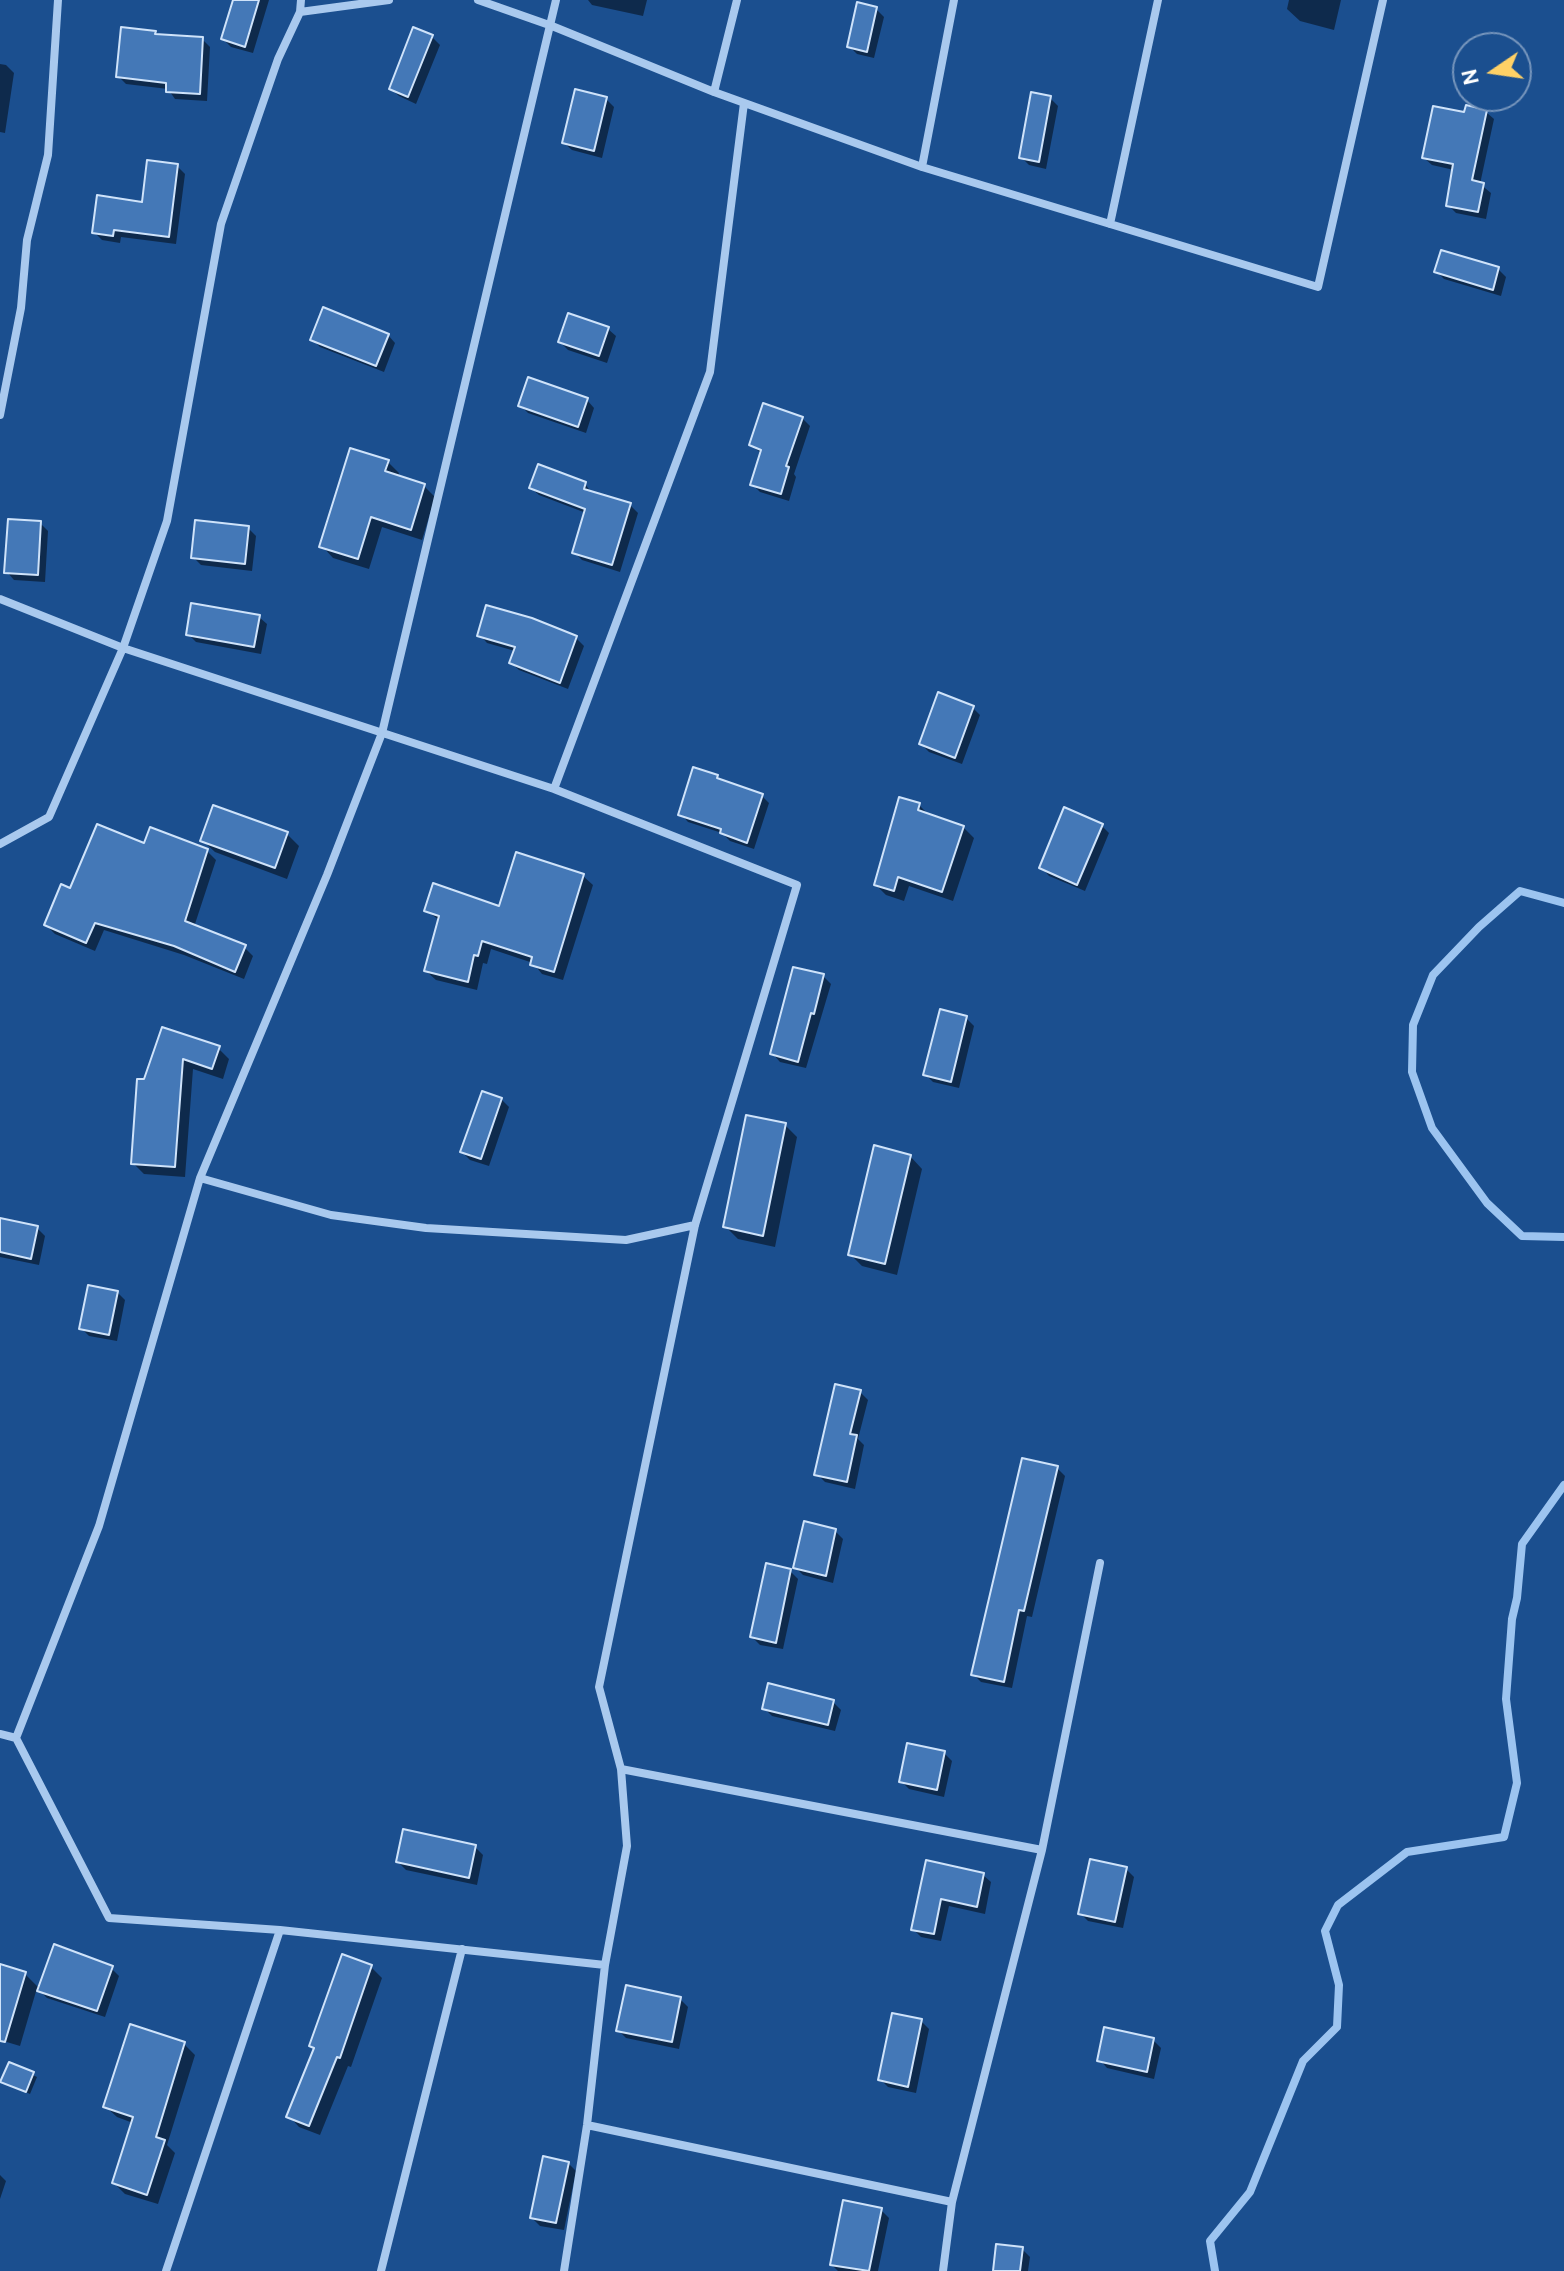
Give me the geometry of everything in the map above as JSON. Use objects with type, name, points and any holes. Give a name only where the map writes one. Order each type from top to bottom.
[{"type":"street","points":[[0,415],[21,308],[27,240],[48,155],[58,0]]},
{"type":"street","points":[[0,844],[49,817],[123,648],[167,521],[221,224],[278,59],[300,12],[301,0]]},
{"type":"street","points":[[300,12],[389,0]]},
{"type":"street","points":[[478,0],[552,26],[714,92],[922,167],[1318,287],[1383,0]]},
{"type":"street","points":[[16,1738],[99,1526],[200,1178],[327,875],[382,733],[556,0]]},
{"type":"street","points":[[714,92],[737,0]]},
{"type":"street","points":[[922,167],[954,0]]},
{"type":"street","points":[[1110,224],[1158,0]]},
{"type":"street","points":[[554,789],[710,372],[744,103]]},
{"type":"street","points":[[0,599],[123,648],[554,789],[797,885],[695,1225],[599,1687],[621,1769],[627,1846],[605,1965],[587,2125],[564,2271]]},
{"type":"street","points":[[200,1178],[331,1215],[426,1228],[626,1240],[695,1225]]},
{"type":"street","points":[[943,2271],[952,2202],[1042,1850],[1100,1563]]},
{"type":"street","points":[[0,1734],[16,1738],[109,1918],[280,1930],[605,1965]]},
{"type":"street","points":[[621,1769],[1042,1850]]},
{"type":"street","points":[[166,2271],[280,1930]]},
{"type":"street","points":[[381,2271],[462,1949]]},
{"type":"street","points":[[587,2125],[952,2202]]},
{"type":"building","points":[[233,0],[259,0],[245,47],[221,39]]},
{"type":"building","points":[[857,2],[877,7],[867,52],[847,47]]},
{"type":"building","points":[[121,27],[156,31],[155,34],[203,37],[200,94],[166,92],[166,83],[116,77]]},
{"type":"building","points":[[413,27],[433,35],[408,97],[389,89]]},
{"type":"building","points":[[575,89],[607,97],[594,151],[562,143]]},
{"type":"building","points":[[1031,92],[1051,96],[1039,162],[1019,158]]},
{"type":"building","points":[[1433,106],[1452,112],[1487,112],[1472,180],[1484,183],[1478,212],[1446,206],[1453,164],[1422,158]]},
{"type":"building","points":[[147,160],[178,164],[169,237],[114,230],[113,236],[92,233],[97,195],[142,202]]},
{"type":"building","points":[[1441,250],[1499,267],[1493,290],[1434,272]]},
{"type":"building","points":[[323,307],[389,334],[376,366],[310,340]]},
{"type":"building","points":[[568,313],[609,327],[599,356],[558,342]]},
{"type":"building","points":[[528,377],[588,398],[578,427],[518,406]]},
{"type":"building","points":[[763,403],[803,417],[786,466],[789,467],[781,494],[750,485],[761,450],[749,445]]},
{"type":"building","points":[[350,448],[389,460],[385,471],[425,484],[411,530],[371,517],[358,559],[319,547]]},
{"type":"building","points":[[538,464],[586,482],[584,489],[631,503],[612,565],[572,553],[585,509],[529,488]]},
{"type":"building","points":[[8,519],[41,521],[38,575],[4,573]]},
{"type":"building","points":[[195,520],[249,526],[245,564],[191,558]]},
{"type":"building","points":[[191,603],[260,615],[254,647],[186,635]]},
{"type":"building","points":[[486,605],[532,618],[577,636],[560,683],[509,663],[515,647],[477,636]]},
{"type":"building","points":[[938,692],[974,706],[955,758],[919,744]]},
{"type":"building","points":[[693,767],[763,794],[747,843],[720,833],[721,829],[678,815]]},
{"type":"building","points":[[899,797],[920,803],[918,810],[964,826],[942,892],[898,877],[894,891],[874,885]]},
{"type":"building","points":[[213,805],[288,832],[275,868],[200,841]]},
{"type":"building","points":[[1064,807],[1103,824],[1077,885],[1039,868]]},
{"type":"building","points":[[97,824],[144,843],[150,827],[208,849],[185,921],[246,945],[235,972],[174,946],[95,923],[86,943],[44,925],[61,884],[70,888]]},
{"type":"building","points":[[516,852],[584,874],[554,972],[530,965],[532,957],[482,941],[478,956],[474,955],[468,982],[424,971],[439,916],[424,911],[433,883],[499,906]]},
{"type":"building","points":[[793,967],[824,974],[798,1062],[770,1054]]},
{"type":"building","points":[[940,1009],[967,1016],[951,1082],[923,1075]]},
{"type":"building","points":[[162,1027],[220,1046],[212,1069],[183,1059],[175,1167],[131,1164],[137,1079],[144,1079]]},
{"type":"building","points":[[482,1091],[502,1098],[481,1159],[460,1152]]},
{"type":"building","points":[[746,1115],[786,1123],[763,1236],[723,1227]]},
{"type":"building","points":[[874,1145],[911,1155],[885,1264],[848,1255]]},
{"type":"building","points":[[0,1218],[38,1226],[31,1259],[0,1252]]},
{"type":"building","points":[[88,1285],[118,1291],[109,1335],[79,1329]]},
{"type":"building","points":[[835,1384],[861,1390],[850,1434],[857,1435],[847,1482],[814,1475]]},
{"type":"building","points":[[1022,1458],[1058,1466],[1024,1611],[1019,1610],[1004,1682],[971,1675]]},
{"type":"building","points":[[804,1521],[836,1529],[826,1576],[793,1568]]},
{"type":"building","points":[[766,1563],[791,1569],[776,1643],[750,1637]]},
{"type":"building","points":[[768,1683],[834,1700],[828,1725],[762,1709]]},
{"type":"building","points":[[907,1743],[945,1751],[937,1790],[899,1782]]},
{"type":"building","points":[[403,1829],[476,1845],[469,1878],[396,1862]]},
{"type":"building","points":[[1090,1859],[1127,1867],[1115,1922],[1078,1914]]},
{"type":"building","points":[[926,1860],[984,1873],[977,1907],[941,1899],[934,1934],[911,1930]]},
{"type":"building","points":[[54,1944],[113,1966],[97,2011],[37,1991]]},
{"type":"building","points":[[342,1954],[372,1965],[340,2058],[337,2057],[309,2126],[286,2117],[314,2048],[309,2046]]},
{"type":"building","points":[[0,1964],[26,1972],[5,2042],[0,2041]]},
{"type":"building","points":[[626,1985],[681,1997],[672,2042],[616,2031]]},
{"type":"building","points":[[892,2013],[922,2019],[908,2087],[878,2080]]},
{"type":"building","points":[[130,2024],[185,2042],[156,2137],[165,2140],[147,2195],[112,2183],[133,2117],[103,2107]]},
{"type":"building","points":[[1104,2027],[1154,2038],[1147,2072],[1097,2061]]},
{"type":"building","points":[[9,2062],[34,2072],[26,2092],[0,2082]]},
{"type":"building","points":[[543,2156],[569,2162],[556,2223],[530,2218]]},
{"type":"building","points":[[843,2200],[882,2208],[869,2271],[830,2265]]},
{"type":"building","points":[[996,2244],[1023,2247],[1020,2271],[993,2271]]},
{"type":"waterway","points":[[1564,903],[1520,891],[1479,927],[1433,975],[1413,1025],[1412,1072],[1432,1128],[1487,1203],[1522,1236],[1564,1237]]},
{"type":"waterway","points":[[1215,2271],[1210,2241],[1250,2192],[1303,2061],[1337,2027],[1339,1985],[1325,1931],[1338,1905],[1407,1852],[1504,1837],[1517,1783],[1506,1699],[1522,1544],[1564,1485]]}]
